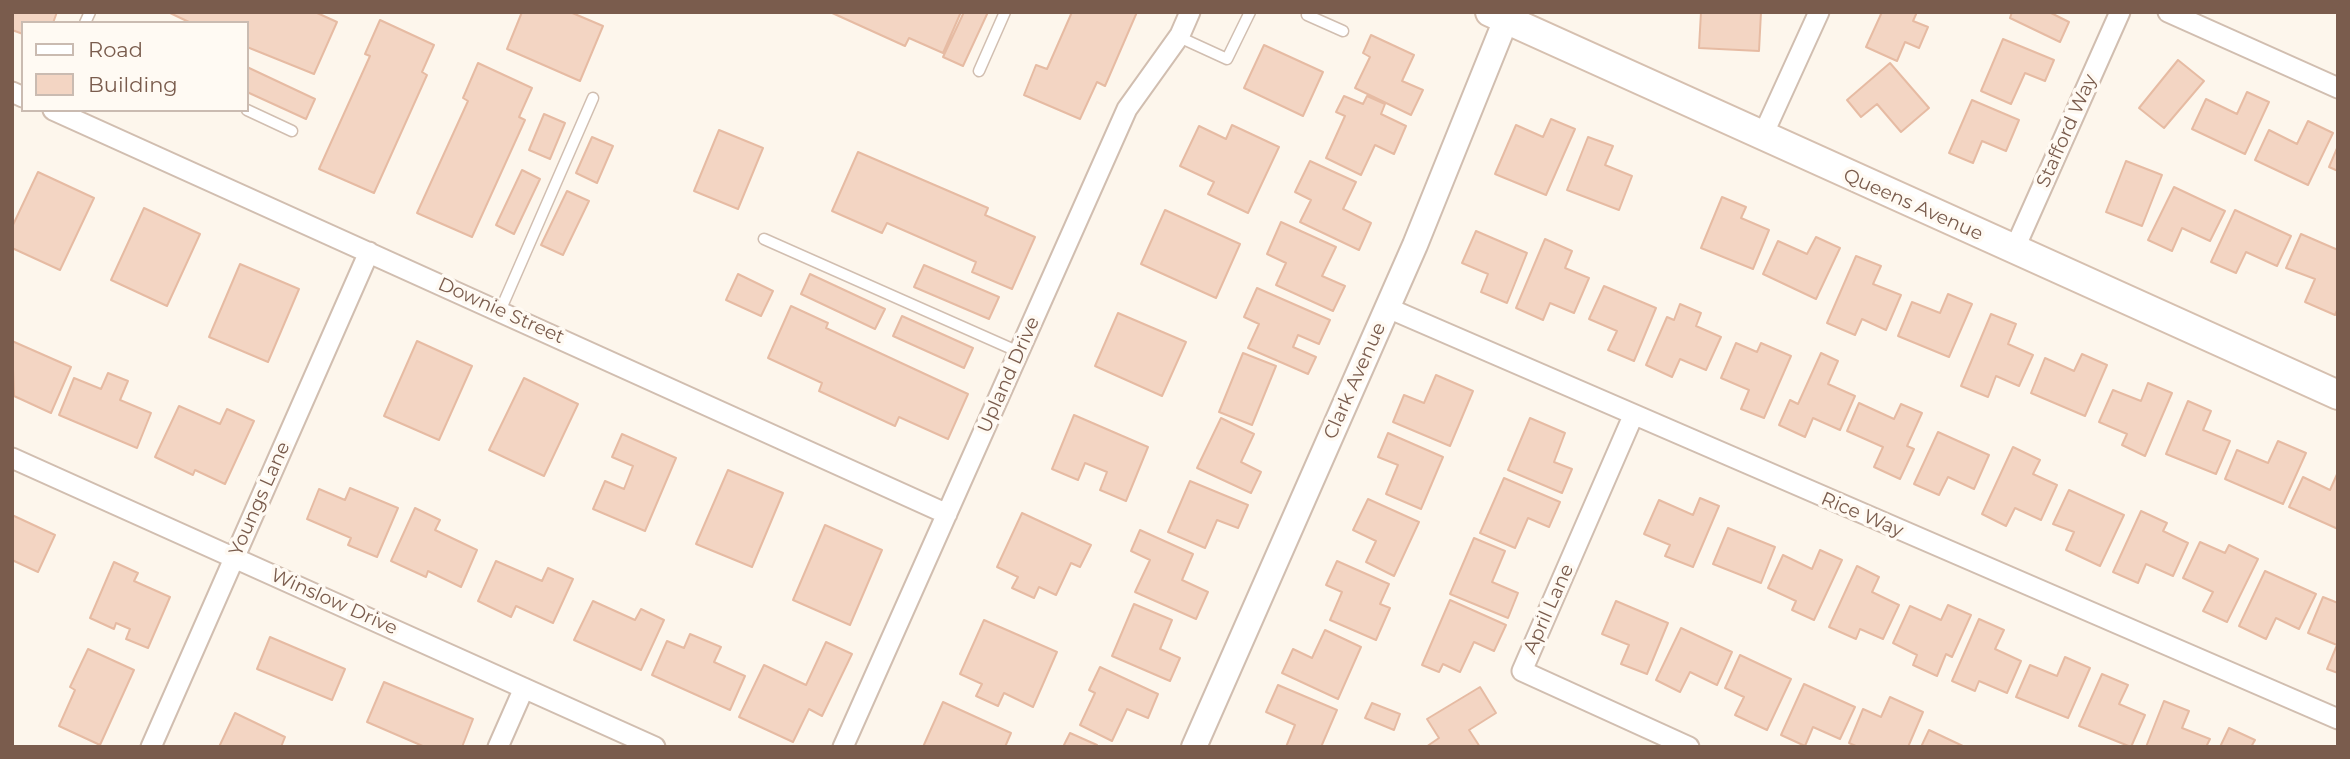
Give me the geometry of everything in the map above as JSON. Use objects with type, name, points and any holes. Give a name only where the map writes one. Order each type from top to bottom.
[{"type":"main road","name":"Queens Avenue","points":[[1502,15],[1762,137],[2338,395]]},
{"type":"street","name":"Upland Drive","points":[[843,747],[1128,109],[1179,37],[1190,12]]},
{"type":"street","points":[[1762,137],[1819,12]]},
{"type":"street","name":"Stafford Way","points":[[2014,250],[2120,12]]},
{"type":"street","points":[[2168,12],[2338,88]]},
{"type":"street","name":"Clark Avenue","points":[[1194,747],[1388,308],[1502,15]]},
{"type":"street","name":"Downie Street","points":[[57,112],[947,514]]},
{"type":"street","name":"Youngs Lane","points":[[151,747],[369,252]]},
{"type":"street","name":"Rice Way","points":[[1388,308],[2338,719]]},
{"type":"street","name":"April Lane","points":[[1633,416],[1522,671],[1689,747]]},
{"type":"street","name":"Winslow Drive","points":[[12,458],[655,747]]},
{"type":"street","points":[[498,747],[524,688]]},
{"type":"lane","points":[[979,71],[1005,12]]},
{"type":"lane","points":[[1179,37],[1227,59],[1250,12]]},
{"type":"lane","points":[[1305,13],[1343,31]]},
{"type":"lane","points":[[500,311],[593,98]]},
{"type":"lane","points":[[248,110],[292,131]]},
{"type":"lane","points":[[764,239],[1019,352]]},
{"type":"building","points":[[12,12],[57,12],[54,21],[21,21],[21,33],[12,30]]},
{"type":"building","points":[[168,12],[315,12],[337,22],[314,74],[248,47],[248,21],[187,21]]},
{"type":"building","points":[[522,12],[570,12],[603,26],[580,81],[507,49]]},
{"type":"building","points":[[830,12],[961,12],[943,53],[909,38],[905,46]]},
{"type":"building","points":[[964,12],[988,12],[963,66],[943,57]]},
{"type":"building","points":[[1072,12],[1137,12],[1105,86],[1097,82],[1080,119],[1024,95],[1036,65],[1047,69]]},
{"type":"building","points":[[1701,12],[1761,12],[1759,51],[1699,48]]},
{"type":"building","points":[[1882,12],[1917,12],[1913,21],[1928,27],[1919,48],[1905,42],[1897,61],[1866,47]]},
{"type":"building","points":[[2012,12],[2049,12],[2069,22],[2060,42],[2010,18]]},
{"type":"building","points":[[380,20],[434,45],[422,72],[427,75],[374,193],[319,169],[370,56],[365,54]]},
{"type":"building","points":[[1371,35],[1414,55],[1402,81],[1423,90],[1411,115],[1355,88],[1370,57],[1363,53]]},
{"type":"building","points":[[2003,39],[2054,60],[2045,81],[2025,73],[2011,104],[1981,91]]},
{"type":"building","points":[[1264,45],[1323,72],[1303,116],[1244,88]]},
{"type":"building","points":[[2178,60],[2204,81],[2164,128],[2139,108]]},
{"type":"building","points":[[478,63],[532,88],[519,117],[525,120],[472,237],[417,213],[468,101],[463,98]]},
{"type":"building","points":[[1890,63],[1929,108],[1901,132],[1877,104],[1861,117],[1847,100]]},
{"type":"building","points":[[248,67],[315,99],[306,119],[248,92]]},
{"type":"building","points":[[2247,92],[2269,102],[2245,154],[2192,129],[2206,99],[2237,114]]},
{"type":"building","points":[[1344,96],[1363,104],[1367,96],[1385,104],[1381,114],[1406,126],[1394,154],[1375,145],[1361,175],[1326,158],[1345,116],[1336,112]]},
{"type":"building","points":[[1972,100],[2019,120],[2006,151],[1982,141],[1973,163],[1949,153]]},
{"type":"building","points":[[544,114],[565,123],[550,159],[529,150]]},
{"type":"building","points":[[1551,119],[1575,129],[1546,195],[1495,174],[1516,125],[1543,137]]},
{"type":"building","points":[[2308,121],[2333,133],[2308,185],[2255,160],[2269,130],[2297,144]]},
{"type":"building","points":[[1232,125],[1279,147],[1248,213],[1208,194],[1214,182],[1180,166],[1199,126],[1226,139]]},
{"type":"building","points":[[719,130],[763,148],[738,209],[694,191]]},
{"type":"building","points":[[592,137],[613,146],[597,183],[576,173]]},
{"type":"building","points":[[1588,137],[1613,146],[1605,165],[1632,176],[1619,210],[1567,190]]},
{"type":"building","points":[[2338,146],[2338,171],[2329,167]]},
{"type":"building","points":[[858,152],[988,208],[985,215],[1035,237],[1012,289],[972,272],[976,262],[887,223],[882,233],[832,211]]},
{"type":"building","points":[[1310,161],[1356,182],[1343,209],[1371,223],[1359,250],[1300,222],[1311,200],[1295,192]]},
{"type":"building","points":[[2126,161],[2162,175],[2142,226],[2106,212]]},
{"type":"building","points":[[522,170],[540,179],[514,234],[496,225]]},
{"type":"building","points":[[38,172],[94,198],[60,270],[12,248],[12,227]]},
{"type":"building","points":[[2174,187],[2225,211],[2210,241],[2182,228],[2172,251],[2148,240]]},
{"type":"building","points":[[567,191],[589,201],[563,255],[541,245]]},
{"type":"building","points":[[1722,197],[1746,207],[1741,218],[1769,230],[1753,269],[1701,248]]},
{"type":"building","points":[[144,208],[200,234],[167,306],[111,280]]},
{"type":"building","points":[[1165,210],[1240,244],[1216,298],[1141,264]]},
{"type":"building","points":[[2235,210],[2291,236],[2277,266],[2246,252],[2236,273],[2211,262]]},
{"type":"building","points":[[1281,222],[1336,247],[1322,276],[1345,286],[1333,311],[1276,285],[1286,263],[1267,254]]},
{"type":"building","points":[[1476,231],[1527,253],[1507,303],[1481,292],[1488,274],[1462,263]]},
{"type":"building","points":[[2301,234],[2338,250],[2338,308],[2335,315],[2305,302],[2315,279],[2286,268]]},
{"type":"building","points":[[1816,237],[1840,248],[1816,299],[1763,274],[1778,241],[1807,254]]},
{"type":"building","points":[[1545,239],[1572,251],[1565,268],[1589,278],[1574,313],[1550,303],[1543,320],[1516,308]]},
{"type":"building","points":[[1856,256],[1881,266],[1873,284],[1901,295],[1886,330],[1862,319],[1855,335],[1827,323]]},
{"type":"building","points":[[240,264],[299,289],[268,362],[209,337]]},
{"type":"building","points":[[924,265],[999,297],[989,319],[914,287]]},
{"type":"building","points":[[738,274],[773,291],[761,316],[726,300]]},
{"type":"building","points":[[810,274],[885,309],[875,329],[801,294]]},
{"type":"building","points":[[1604,286],[1656,308],[1634,361],[1608,350],[1617,331],[1589,319]]},
{"type":"building","points":[[1257,288],[1330,320],[1319,344],[1298,335],[1293,347],[1316,357],[1308,374],[1248,348],[1259,324],[1244,317]]},
{"type":"building","points":[[1948,294],[1972,304],[1949,357],[1898,336],[1912,302],[1940,313]]},
{"type":"building","points":[[1680,304],[1701,313],[1696,326],[1721,337],[1706,370],[1680,359],[1672,377],[1646,365],[1667,317],[1674,320]]},
{"type":"building","points":[[791,306],[828,323],[826,328],[968,394],[948,439],[899,417],[895,426],[819,391],[822,383],[768,358]]},
{"type":"building","points":[[1118,313],[1186,342],[1162,396],[1095,366]]},
{"type":"building","points":[[1991,314],[2016,324],[2008,344],[2033,355],[2019,386],[1996,376],[1988,397],[1961,386]]},
{"type":"building","points":[[902,316],[973,348],[964,368],[893,336]]},
{"type":"building","points":[[12,341],[71,367],[51,413],[14,396]]},
{"type":"building","points":[[417,341],[472,366],[439,440],[384,416]]},
{"type":"building","points":[[1736,343],[1757,352],[1761,343],[1791,356],[1764,418],[1741,409],[1749,390],[1721,378]]},
{"type":"building","points":[[1243,353],[1276,366],[1252,425],[1219,412]]},
{"type":"building","points":[[1821,353],[1838,361],[1828,384],[1855,396],[1840,430],[1813,418],[1805,437],[1779,425],[1790,400],[1798,404]]},
{"type":"building","points":[[2082,354],[2107,365],[2085,416],[2031,393],[2045,358],[2074,371]]},
{"type":"building","points":[[108,373],[128,381],[120,400],[151,413],[137,448],[59,415],[74,378],[101,389]]},
{"type":"building","points":[[1436,375],[1473,391],[1450,446],[1393,422],[1404,395],[1424,403]]},
{"type":"building","points":[[524,378],[578,404],[544,476],[489,450]]},
{"type":"building","points":[[2148,383],[2172,393],[2145,456],[2122,445],[2127,434],[2099,422],[2113,390],[2141,401]]},
{"type":"building","points":[[2188,401],[2211,411],[2203,430],[2230,441],[2216,474],[2166,454]]},
{"type":"building","points":[[1859,403],[1894,419],[1901,404],[1922,413],[1907,446],[1914,449],[1900,479],[1874,467],[1883,447],[1847,431]]},
{"type":"building","points":[[179,406],[220,424],[227,409],[254,421],[225,484],[195,470],[193,475],[155,457]]},
{"type":"building","points":[[1074,415],[1148,447],[1126,501],[1100,490],[1107,472],[1085,463],[1078,480],[1052,469]]},
{"type":"building","points":[[1221,418],[1254,434],[1241,462],[1261,472],[1251,493],[1197,468]]},
{"type":"building","points":[[1530,418],[1565,433],[1554,462],[1572,469],[1562,493],[1508,470]]},
{"type":"building","points":[[1938,432],[1989,455],[1974,489],[1948,477],[1939,495],[1914,484]]},
{"type":"building","points":[[1388,433],[1443,457],[1421,509],[1386,494],[1398,465],[1378,457]]},
{"type":"building","points":[[622,434],[676,458],[645,531],[593,509],[605,481],[624,489],[633,466],[612,457]]},
{"type":"building","points":[[2278,441],[2306,453],[2283,504],[2225,479],[2237,450],[2268,463]]},
{"type":"building","points":[[2013,447],[2040,460],[2033,474],[2057,485],[2041,520],[2015,508],[2006,526],[1982,514]]},
{"type":"building","points":[[728,470],[783,493],[752,567],[696,544]]},
{"type":"building","points":[[2338,472],[2338,529],[2289,507],[2303,477],[2330,490]]},
{"type":"building","points":[[1504,478],[1560,502],[1549,527],[1528,518],[1515,548],[1480,533]]},
{"type":"building","points":[[1190,481],[1248,505],[1238,528],[1217,520],[1205,548],[1168,532]]},
{"type":"building","points":[[350,488],[398,508],[377,557],[348,545],[351,538],[307,519],[319,489],[345,500]]},
{"type":"building","points":[[2069,490],[2124,515],[2100,566],[2066,550],[2074,532],[2053,524]]},
{"type":"building","points":[[1700,498],[1719,506],[1693,567],[1665,556],[1670,545],[1644,534],[1659,500],[1693,515]]},
{"type":"building","points":[[1368,499],[1419,522],[1394,576],[1366,562],[1376,541],[1353,530]]},
{"type":"building","points":[[415,508],[440,520],[435,530],[477,550],[461,587],[428,571],[426,577],[391,561]]},
{"type":"building","points":[[2141,511],[2167,523],[2163,531],[2188,543],[2173,576],[2146,564],[2138,583],[2113,572]]},
{"type":"building","points":[[1022,513],[1091,545],[1080,567],[1071,563],[1056,595],[1039,587],[1034,598],[1012,588],[1018,577],[997,567]]},
{"type":"building","points":[[12,515],[55,535],[38,572],[12,560]]},
{"type":"building","points":[[825,525],[882,550],[850,625],[793,600]]},
{"type":"building","points":[[1728,528],[1775,547],[1761,583],[1713,564]]},
{"type":"building","points":[[1140,530],[1193,554],[1182,580],[1208,592],[1196,619],[1135,592],[1150,560],[1131,551]]},
{"type":"building","points":[[1474,538],[1505,551],[1492,582],[1518,593],[1508,618],[1450,594]]},
{"type":"building","points":[[2200,542],[2225,553],[2229,545],[2258,559],[2227,622],[2203,611],[2213,592],[2183,578]]},
{"type":"building","points":[[1820,550],[1842,560],[1814,620],[1792,610],[1796,601],[1768,588],[1783,555],[1812,569]]},
{"type":"building","points":[[496,561],[542,581],[548,568],[573,579],[553,623],[516,606],[511,617],[478,601]]},
{"type":"building","points":[[1337,561],[1389,584],[1380,604],[1390,608],[1376,640],[1330,620],[1342,592],[1326,585]]},
{"type":"building","points":[[114,562],[138,573],[134,581],[170,597],[148,648],[126,639],[130,629],[116,623],[114,629],[90,618]]},
{"type":"building","points":[[1857,566],[1879,577],[1872,592],[1899,605],[1883,639],[1860,629],[1856,639],[1829,627]]},
{"type":"building","points":[[2265,571],[2316,594],[2299,629],[2276,618],[2266,639],[2239,626]]},
{"type":"building","points":[[2323,597],[2338,603],[2338,673],[2327,669],[2337,645],[2308,633]]},
{"type":"building","points":[[1450,600],[1506,625],[1494,651],[1474,642],[1460,672],[1443,664],[1439,672],[1422,665]]},
{"type":"building","points":[[593,601],[635,620],[641,609],[664,620],[641,670],[574,640]]},
{"type":"building","points":[[1616,601],[1668,623],[1647,674],[1621,664],[1629,645],[1602,634]]},
{"type":"building","points":[[1134,604],[1172,620],[1160,649],[1180,658],[1170,681],[1112,656]]},
{"type":"building","points":[[1948,605],[1971,615],[1952,657],[1946,654],[1937,676],[1913,665],[1917,655],[1893,643],[1910,606],[1941,620]]},
{"type":"building","points":[[1979,619],[2004,630],[1995,649],[2021,661],[2007,693],[1979,681],[1975,691],[1952,681]]},
{"type":"building","points":[[984,620],[1057,652],[1033,707],[1004,693],[998,706],[976,696],[982,684],[960,674]]},
{"type":"building","points":[[1681,628],[1732,652],[1717,685],[1690,672],[1680,692],[1656,680]]},
{"type":"building","points":[[1325,630],[1361,647],[1338,699],[1282,673],[1293,649],[1312,658]]},
{"type":"building","points":[[690,634],[721,647],[714,662],[745,676],[730,710],[652,675],[667,641],[684,648]]},
{"type":"building","points":[[270,637],[345,669],[332,700],[257,669]]},
{"type":"building","points":[[826,642],[852,654],[822,716],[809,709],[793,742],[739,717],[764,665],[806,685]]},
{"type":"building","points":[[88,649],[134,670],[100,745],[59,726],[75,690],[70,687]]},
{"type":"building","points":[[1740,655],[1791,679],[1767,730],[1735,715],[1744,697],[1725,688]]},
{"type":"building","points":[[2065,657],[2090,668],[2068,718],[2016,697],[2030,665],[2057,676]]},
{"type":"building","points":[[1100,667],[1158,694],[1148,718],[1127,709],[1112,741],[1080,725],[1095,693],[1089,690]]},
{"type":"building","points":[[2102,674],[2128,685],[2119,704],[2145,715],[2131,747],[2079,726]]},
{"type":"building","points":[[384,682],[473,719],[462,747],[425,747],[367,722]]},
{"type":"building","points":[[1804,684],[1855,707],[1840,739],[1813,727],[1805,746],[1781,735]]},
{"type":"building","points":[[1278,685],[1337,710],[1321,747],[1286,747],[1295,725],[1266,712]]},
{"type":"building","points":[[1480,687],[1496,713],[1469,730],[1480,747],[1426,747],[1439,738],[1427,719]]},
{"type":"building","points":[[1890,697],[1923,712],[1908,747],[1858,747],[1849,743],[1863,709],[1881,717]]},
{"type":"building","points":[[2164,701],[2189,711],[2182,728],[2210,739],[2206,747],[2146,747]]},
{"type":"building","points":[[943,702],[1011,733],[1005,747],[923,747]]},
{"type":"building","points":[[1372,703],[1400,714],[1394,730],[1365,718]]},
{"type":"building","points":[[235,713],[285,737],[281,747],[219,747]]},
{"type":"building","points":[[2229,728],[2255,740],[2251,747],[2220,747]]},
{"type":"building","points":[[1929,730],[1965,747],[1921,747]]},
{"type":"building","points":[[1070,733],[1097,745],[1063,747]]}]
